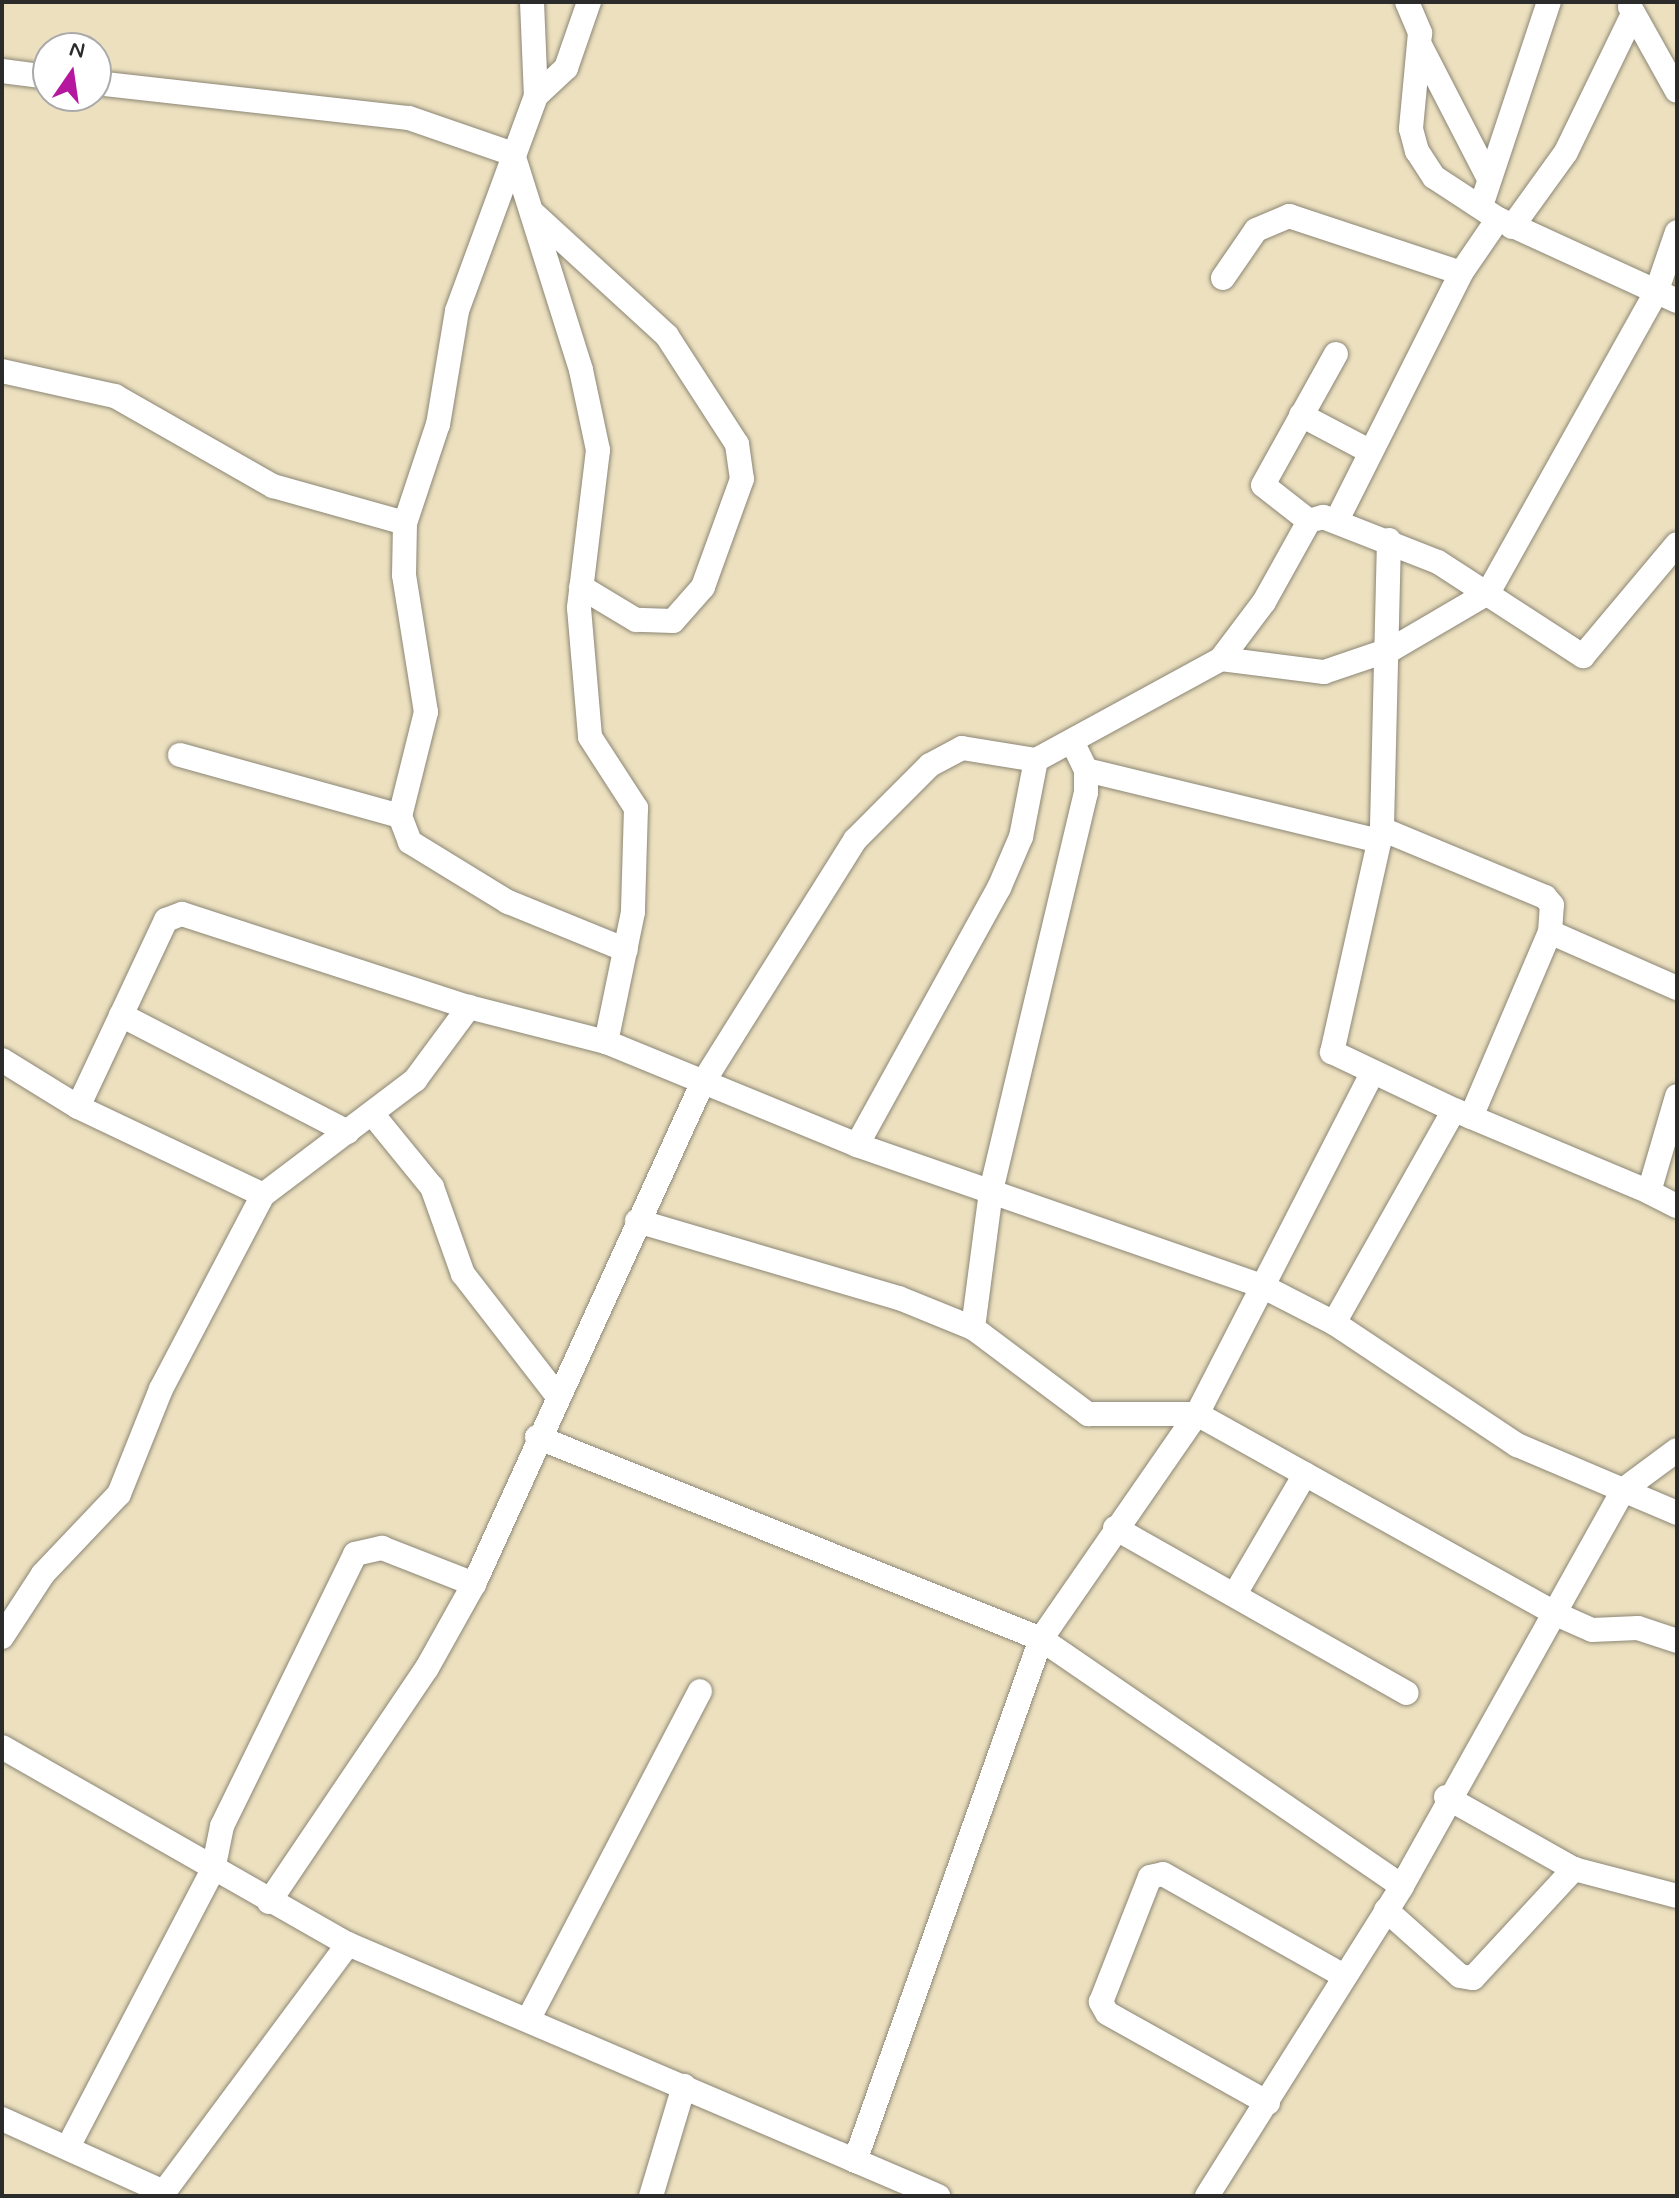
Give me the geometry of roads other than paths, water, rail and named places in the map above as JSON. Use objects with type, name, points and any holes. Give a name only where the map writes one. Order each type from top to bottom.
[{"type":"street","points":[[532,2],[536,96],[457,311],[438,424],[405,523],[404,575],[426,712],[400,816],[410,842],[508,902],[626,950]]},
{"type":"street","points":[[536,96],[566,68],[589,2]]},
{"type":"street","points":[[1488,177],[1549,2]]},
{"type":"street","points":[[1416,8],[1421,47],[1412,140],[1434,177],[1497,217],[1667,295]]},
{"type":"street","points":[[1630,10],[1677,91]]},
{"type":"street","points":[[1338,518],[1461,273],[1497,217],[1566,152],[1630,10]]},
{"type":"street","points":[[1421,47],[1488,177],[1497,217]]},
{"type":"street","points":[[2,71],[32,75]]},
{"type":"street","points":[[112,85],[409,118],[513,154]]},
{"type":"street","points":[[513,154],[598,450],[581,587],[590,737],[636,808],[626,950],[606,1042]]},
{"type":"street","points":[[532,212],[667,336],[737,444],[742,479],[703,587],[673,621],[636,620],[581,587]]},
{"type":"street","points":[[1223,278],[1256,230],[1289,216],[1461,273]]},
{"type":"street","points":[[1221,659],[1324,672],[1392,649],[1488,593],[1667,295],[1677,232]]},
{"type":"street","points":[[1336,354],[1263,485],[1309,521],[1338,518],[1389,540],[1488,593],[1583,656],[1677,544]]},
{"type":"street","points":[[2,371],[115,396],[273,486],[405,523]]},
{"type":"street","points":[[1301,415],[1371,452]]},
{"type":"street","points":[[269,1902],[427,1668],[474,1584],[556,1394],[702,1084],[855,840],[930,765],[962,748],[1036,760],[1073,743],[1221,659],[1264,602],[1309,521]]},
{"type":"street","points":[[1389,540],[1392,649],[1381,835],[1332,1052],[1371,1075],[1677,1206]]},
{"type":"street","points":[[973,1328],[991,1191],[1086,770],[1073,743]]},
{"type":"street","points":[[180,755],[400,816]]},
{"type":"street","points":[[857,1145],[999,888],[1021,837],[1036,760]]},
{"type":"street","points":[[1086,770],[1381,835],[1545,897],[1552,905],[1550,932],[1462,1114],[1334,1323]]},
{"type":"street","points":[[78,1107],[174,913],[469,1007],[606,1042],[702,1084],[857,1145],[1262,1286],[1334,1323],[1517,1445],[1677,1513]]},
{"type":"street","points":[[1550,932],[1677,988]]},
{"type":"street","points":[[2,1637],[43,1574],[119,1494],[161,1389],[263,1195],[374,1116],[415,1080],[469,1007]]},
{"type":"street","points":[[121,1015],[348,1132]]},
{"type":"street","points":[[2,1060],[78,1107],[263,1195]]},
{"type":"street","points":[[855,2161],[1041,1639],[1115,1528],[1197,1414],[1371,1075]]},
{"type":"street","points":[[1649,1192],[1677,1096]]},
{"type":"street","points":[[374,1116],[432,1187],[463,1274],[556,1394]]},
{"type":"street","points":[[637,1221],[899,1298],[973,1328],[1088,1414],[1197,1414],[1556,1614],[1592,1630],[1638,1628],[1677,1641]]},
{"type":"street","points":[[537,1437],[1041,1639],[1402,1886]]},
{"type":"street","points":[[1207,2196],[1402,1886],[1446,1797],[1556,1614],[1623,1490],[1677,1450]]},
{"type":"street","points":[[1235,1594],[1305,1474]]},
{"type":"street","points":[[1115,1528],[1407,1693]]},
{"type":"street","points":[[68,2147],[213,1870],[222,1826],[355,1554],[382,1548],[474,1584]]},
{"type":"street","points":[[528,2020],[700,1691]]},
{"type":"street","points":[[2,1747],[269,1902],[348,1944],[855,2161],[889,2187],[938,2196]]},
{"type":"street","points":[[1446,1797],[1574,1869],[1677,1896]]},
{"type":"street","points":[[1386,1910],[1460,1976],[1473,1978],[1574,1869]]},
{"type":"street","points":[[1268,2103],[1107,2013],[1101,2002],[1150,1877],[1163,1874],[1344,1976]]},
{"type":"street","points":[[2,2119],[68,2147],[162,2194],[348,1944]]},
{"type":"street","points":[[651,2196],[684,2086]]}]
